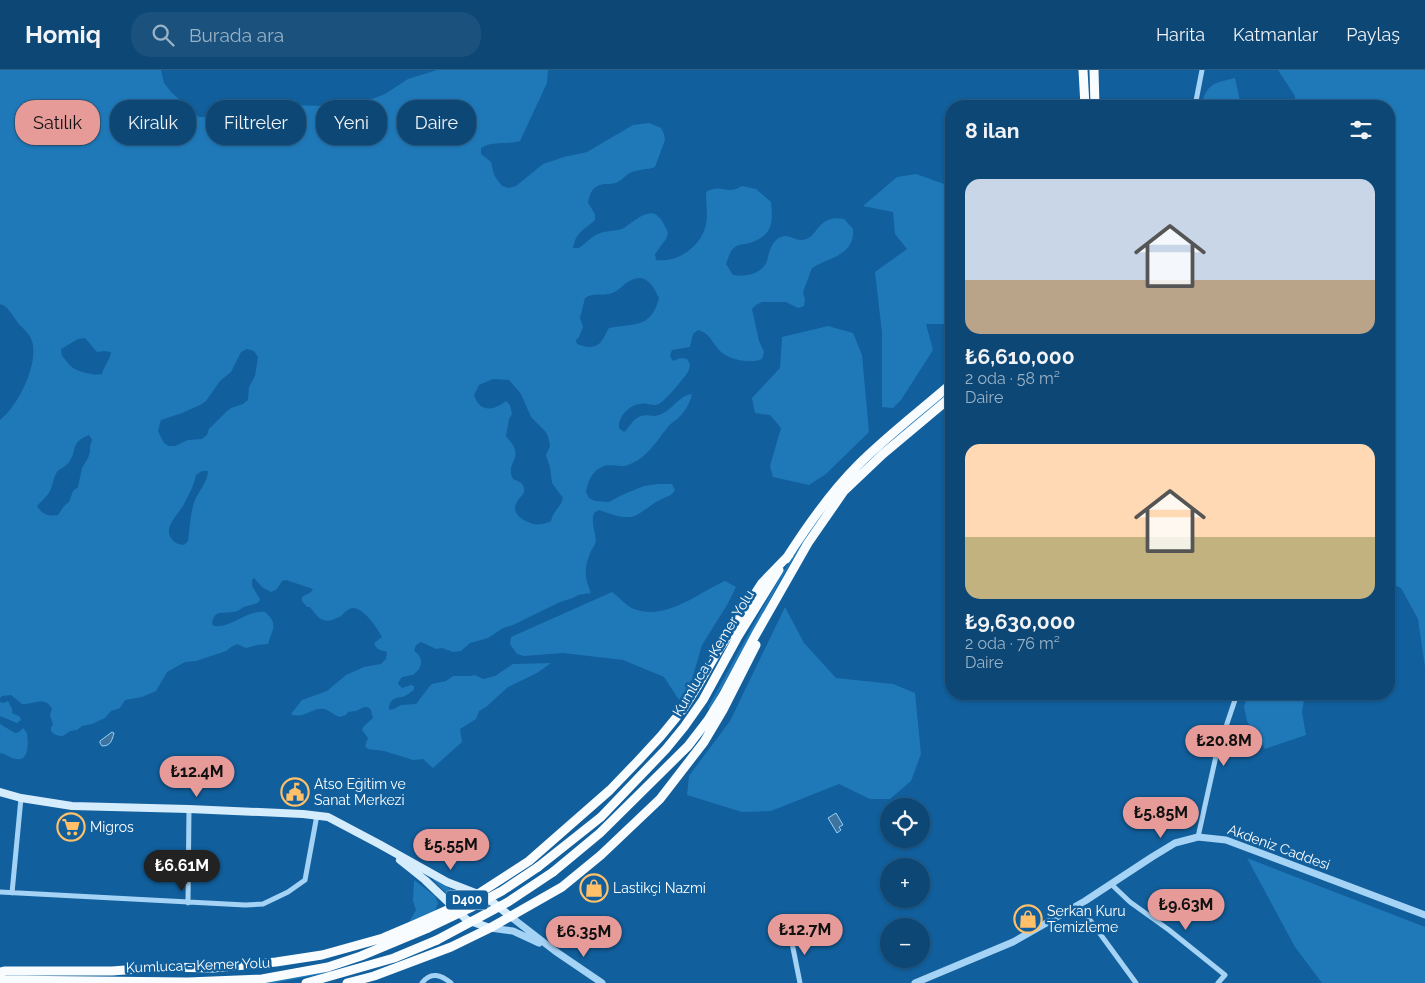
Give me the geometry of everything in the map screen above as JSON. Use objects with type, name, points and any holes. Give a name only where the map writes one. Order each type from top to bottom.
[{"type":"highway","points":[[1082,70],[1084,100]]},
{"type":"highway","points":[[1094,70],[1096,100]]},
{"type":"highway","name":"Kumluca - Kemer Yolu","points":[[0,980],[188,982],[262,979],[328,967],[361,956],[428,928],[502,891],[538,867],[602,817],[666,749],[703,700],[737,638],[807,526],[858,465],[945,389]]},
{"type":"highway","name":"Kumluca - Kemer Yolu","points":[[306,983],[394,958],[437,940],[508,902],[552,872],[608,826],[699,733],[724,694],[808,543],[844,491],[883,454],[945,402]]},
{"type":"highway","name":"Kumluca - Kemer Yolu","points":[[0,972],[214,968],[322,955],[382,938],[478,894],[529,861],[555,839],[610,790],[661,736],[684,708],[762,583],[789,555]]},
{"type":"highway","points":[[348,983],[374,976],[442,950],[490,928],[562,887],[601,855],[660,799],[704,742],[723,710],[765,626],[778,595]]},
{"type":"main road","points":[[0,792],[21,798],[72,806],[189,809],[328,817],[447,882],[478,894],[494,903],[511,917]]},
{"type":"main road","points":[[379,844],[426,880],[467,920],[490,928]]},
{"type":"street","points":[[1196,100],[1202,70]]},
{"type":"street","points":[[1198,837],[1216,756],[1235,700]]},
{"type":"street","points":[[12,893],[21,798]]},
{"type":"street","points":[[188,902],[189,809]]},
{"type":"street","points":[[0,892],[245,905],[263,904],[288,892],[305,880],[317,815]]},
{"type":"street","name":"Akdeniz Caddesi","points":[[915,983],[1013,942],[1079,905],[1175,843],[1198,837],[1226,840],[1425,914]]},
{"type":"street","points":[[1111,884],[1130,902],[1169,930],[1225,975],[1218,983]]},
{"type":"street","points":[[1079,905],[1136,983]]},
{"type":"street","points":[[511,917],[554,951],[602,983]]},
{"type":"street","points":[[490,928],[513,931],[554,951]]},
{"type":"street","points":[[790,933],[800,983]]},
{"type":"street","points":[[422,983],[426,978],[435,975],[440,975],[451,983]]},
{"type":"shaded area","points":[[0,70],[161,70],[164,83],[180,100],[110,100],[110,145],[196,145],[196,114],[199,117],[206,117],[206,145],[306,145],[306,105],[316,106],[316,145],[387,145],[387,100],[351,100],[372,99],[385,94],[408,79],[437,70],[548,70],[547,83],[520,141],[495,143],[481,148],[481,154],[491,162],[494,175],[502,186],[509,188],[516,186],[543,164],[587,152],[633,125],[649,123],[661,128],[665,140],[655,167],[637,170],[617,182],[600,185],[592,190],[588,203],[595,214],[595,220],[578,235],[573,248],[579,248],[598,234],[624,228],[643,215],[651,213],[659,217],[668,233],[655,254],[656,260],[673,259],[694,246],[704,232],[707,217],[706,192],[716,189],[732,190],[742,186],[756,189],[771,202],[772,216],[770,227],[763,236],[758,240],[733,248],[726,264],[733,275],[753,274],[761,269],[767,261],[772,245],[780,237],[786,236],[798,240],[808,239],[823,223],[835,218],[844,219],[853,229],[853,238],[845,250],[812,268],[803,292],[804,306],[798,308],[786,302],[762,302],[752,309],[759,341],[764,352],[762,359],[746,361],[729,357],[720,351],[706,334],[698,330],[693,334],[690,347],[672,350],[670,356],[673,361],[680,358],[687,359],[690,364],[688,372],[666,399],[654,405],[636,405],[628,409],[622,416],[619,428],[624,432],[637,418],[643,415],[656,416],[664,413],[687,395],[692,394],[684,411],[669,425],[641,458],[625,466],[608,465],[602,467],[591,478],[586,492],[589,498],[595,501],[609,502],[644,486],[658,484],[672,484],[675,490],[635,516],[625,517],[599,510],[594,513],[593,522],[596,541],[586,567],[587,582],[591,593],[578,595],[560,602],[503,628],[488,638],[470,643],[461,651],[453,652],[442,648],[436,649],[421,642],[416,645],[414,651],[421,659],[421,665],[414,674],[401,678],[398,684],[402,688],[414,686],[414,690],[405,696],[393,700],[389,710],[401,705],[416,704],[432,684],[446,681],[453,676],[475,675],[483,679],[495,676],[513,664],[551,663],[537,673],[508,687],[479,711],[476,719],[460,729],[462,742],[433,768],[423,759],[413,760],[384,751],[368,749],[365,746],[368,738],[362,730],[373,718],[368,707],[348,712],[346,715],[339,717],[324,709],[315,710],[304,715],[291,714],[302,700],[327,691],[346,675],[364,667],[381,664],[386,659],[387,652],[376,647],[374,643],[382,637],[370,619],[361,611],[352,608],[340,617],[332,620],[322,619],[302,601],[302,597],[313,589],[286,580],[282,581],[277,589],[271,592],[262,587],[254,578],[252,586],[260,599],[259,602],[236,612],[219,613],[213,619],[212,624],[214,626],[221,626],[258,612],[265,612],[273,624],[268,644],[246,648],[237,644],[226,651],[196,661],[185,662],[167,672],[156,691],[142,697],[125,700],[120,708],[111,711],[105,718],[70,731],[63,736],[56,735],[51,731],[53,725],[50,715],[52,709],[46,702],[22,704],[11,695],[0,698],[0,420],[7,414],[20,395],[30,372],[33,350],[29,335],[3,305],[0,304]],"holes":[[[641,278],[648,281],[659,298],[656,308],[651,315],[640,323],[609,328],[598,345],[585,347],[577,344],[576,340],[583,327],[580,318],[585,298],[591,295],[613,292],[631,280]],[[85,338],[97,352],[111,352],[102,374],[83,372],[73,368],[62,356],[61,349],[78,339]],[[247,349],[254,351],[258,357],[255,376],[249,387],[248,400],[227,411],[202,439],[188,440],[175,446],[169,446],[164,443],[158,431],[161,420],[182,413],[206,401],[220,381],[231,372],[241,352]],[[493,379],[509,380],[521,394],[531,417],[548,436],[550,446],[546,455],[552,483],[563,498],[551,521],[543,524],[534,524],[517,515],[515,506],[524,493],[524,487],[519,481],[513,479],[511,474],[515,450],[506,436],[509,419],[512,414],[510,405],[506,401],[496,407],[483,407],[474,395],[479,385]],[[89,435],[92,440],[88,458],[82,468],[78,487],[73,491],[69,502],[58,515],[51,516],[46,514],[37,506],[49,493],[57,472],[69,462],[76,444]],[[202,471],[208,471],[205,482],[193,505],[188,541],[184,545],[172,540],[169,529],[188,497],[196,475]]]},
{"type":"shaded area","points":[[1278,70],[1425,70],[1425,667],[1418,619],[1401,588],[1395,585],[1395,100],[1295,100],[1295,96]]},
{"type":"shaded area","points":[[1235,78],[1240,100],[1202,100],[1212,85]]},
{"type":"shaded area","points":[[916,174],[945,184],[945,324],[926,324],[933,350],[901,400],[893,408],[882,407],[882,333],[875,272],[907,249],[895,234],[893,212],[863,206],[897,177]]},
{"type":"shaded area","points":[[828,326],[853,333],[862,355],[869,432],[826,474],[809,485],[773,477],[770,466],[781,428],[770,415],[755,413],[752,398],[780,368],[782,337]]},
{"type":"shaded area","points":[[945,394],[945,399],[818,522],[788,567],[710,709],[708,707],[769,596],[802,543],[851,478]]},
{"type":"shaded area","points":[[725,581],[736,587],[702,645],[688,693],[679,700],[664,677],[623,660],[563,653],[524,656],[517,654],[510,644],[511,637],[612,592],[631,608],[646,612],[658,611],[670,609]]},
{"type":"shaded area","points":[[785,607],[804,643],[836,678],[893,684],[915,693],[921,754],[911,781],[891,798],[870,799],[839,784],[771,811],[742,812],[687,795],[689,776],[730,721]]},
{"type":"shaded area","points":[[1246,700],[1304,700],[1302,712],[1306,735],[1265,749],[1247,721],[1244,707]]},
{"type":"shaded area","points":[[8,701],[12,713],[19,716],[21,720],[17,723],[0,716],[0,702]]},
{"type":"shaded area","points":[[0,724],[15,733],[23,728],[27,733],[27,750],[21,759],[0,753]]},
{"type":"shaded area","points":[[112,732],[114,733],[111,742],[102,746],[100,741]]},
{"type":"shaded area","points":[[836,813],[843,825],[839,827],[841,830],[837,833],[828,818]]},
{"type":"shaded area","points":[[1247,858],[1425,927],[1425,983],[1322,983],[1295,947]]},
{"type":"shaded area","points":[[433,878],[449,888],[468,895],[455,902]]},
{"type":"shaded area","points":[[414,880],[435,896],[438,903],[435,911],[409,922],[416,910],[413,901]]},
{"type":"shaded area","points":[[329,970],[331,972],[275,983],[234,983]]},
{"type":"place","name":"Atso Eğitim ve Sanat Merkezi","points":[[295,792]]},
{"type":"place","name":"Migros","points":[[71,827]]},
{"type":"place","name":"Lastikçi Nazmi","points":[[594,888]]},
{"type":"place","name":"Serkan Kuru Temizleme","points":[[1028,919]]}]
